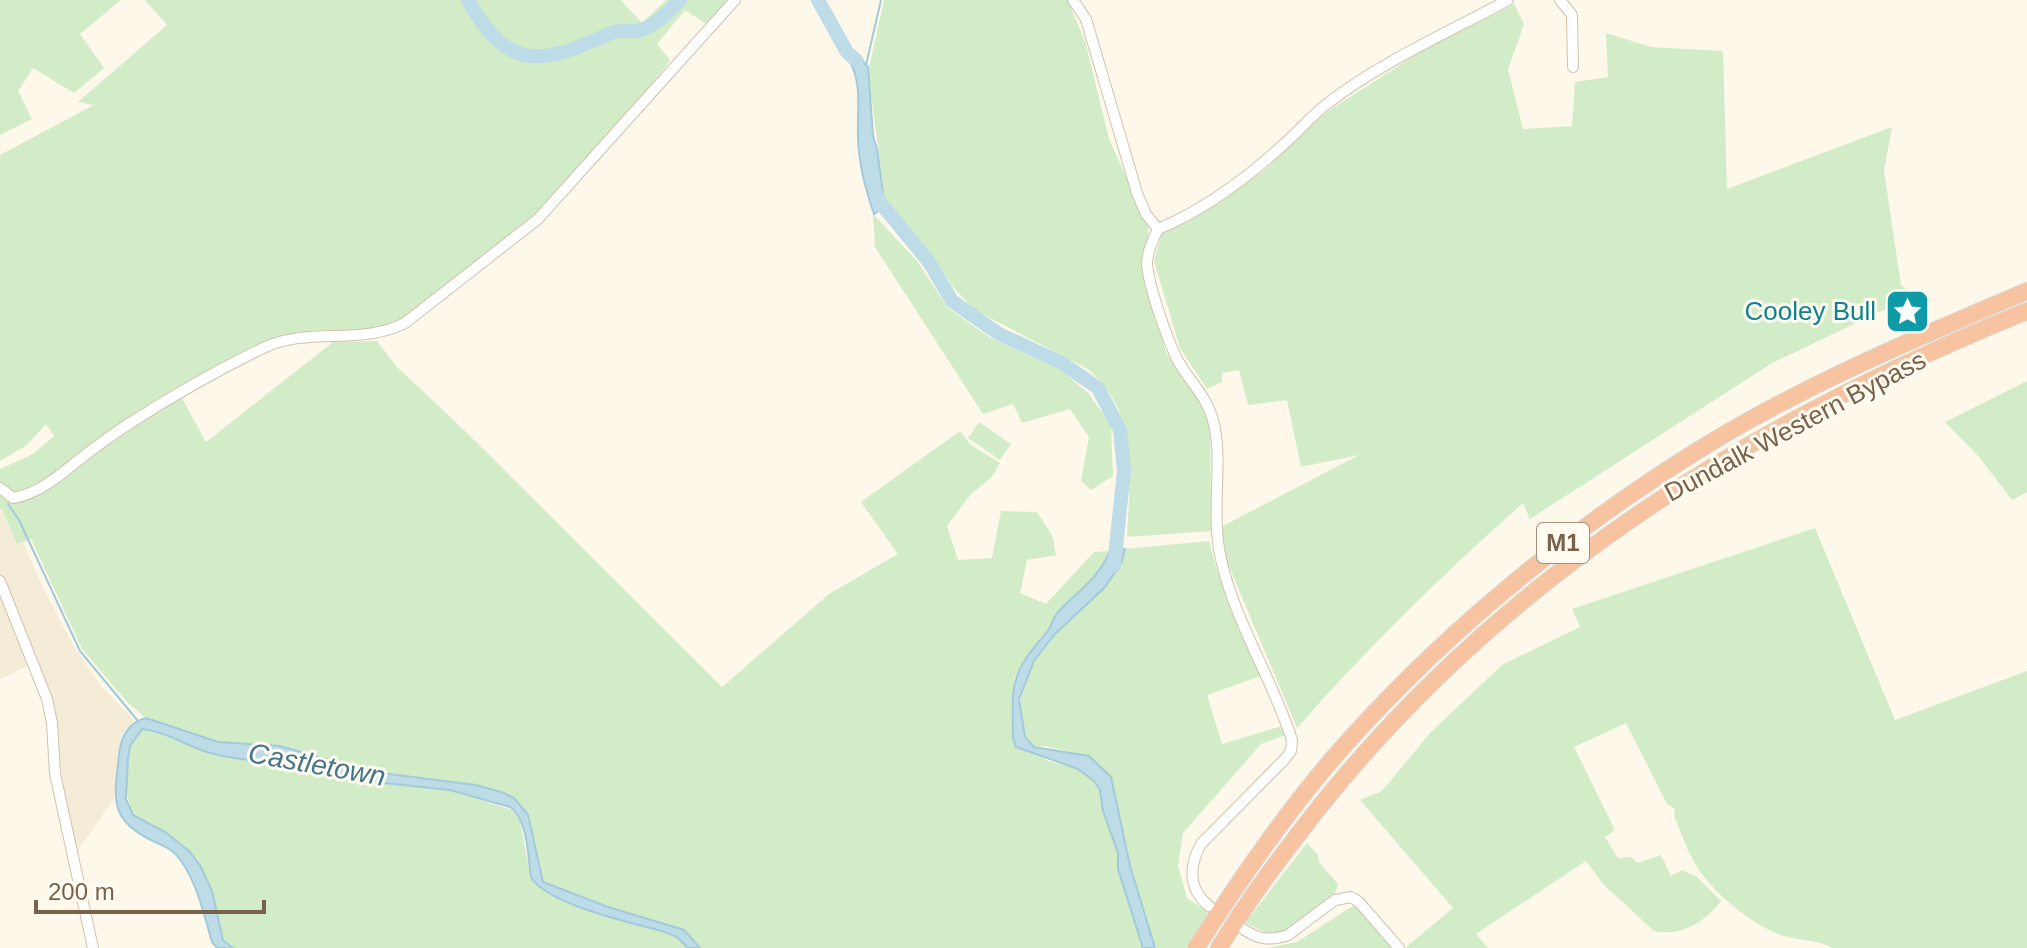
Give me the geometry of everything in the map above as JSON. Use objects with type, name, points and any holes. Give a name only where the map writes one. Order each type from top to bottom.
[{"type":"highway","name":"Dundalk Western Bypass","points":[[1196,948],[1252,865],[1343,747],[1461,629],[1574,535],[1635,492],[1731,432],[1902,345],[2027,291]]},
{"type":"highway","name":"Dundalk Western Bypass","points":[[1219,948],[1289,847],[1377,739],[1458,656],[1541,584],[1629,519],[1733,453],[1885,374],[2027,311]]},
{"type":"street","points":[[0,488],[13,498],[26,496],[56,479],[132,422],[267,346],[299,337],[386,333],[405,323],[538,219],[735,0]]},
{"type":"street","points":[[1073,0],[1086,19],[1137,193],[1146,214],[1158,229]]},
{"type":"street","points":[[1158,229],[1181,220],[1214,199],[1284,145],[1329,102],[1410,52],[1508,0]]},
{"type":"street","points":[[1560,0],[1572,15],[1573,67]]},
{"type":"street","points":[[1158,229],[1147,262],[1158,307],[1177,359],[1200,391],[1213,420],[1216,457],[1214,517],[1222,564],[1290,734],[1291,751],[1201,844],[1194,856],[1192,881],[1201,899],[1209,906]]},
{"type":"street","points":[[0,581],[47,699],[52,723],[55,774],[93,948]]},
{"type":"street","points":[[1243,929],[1260,938],[1288,935],[1335,900],[1344,897],[1359,902],[1399,948]]},
{"type":"shaded area","points":[[0,509],[17,544],[23,542],[76,650],[101,686],[135,720],[120,741],[114,799],[77,851],[62,785],[56,714],[37,661],[0,679]]},
{"type":"green space","points":[[0,0],[121,0],[80,34],[104,68],[74,93],[33,68],[18,91],[32,119],[0,135]]},
{"type":"green space","points":[[145,0],[621,0],[642,23],[666,0],[728,0],[706,24],[685,10],[657,44],[670,60],[624,122],[539,212],[397,324],[372,330],[293,333],[253,346],[206,372],[35,487],[16,494],[0,484],[0,469],[33,454],[54,436],[46,424],[27,445],[0,461],[0,155],[94,105],[78,102],[167,25]]},
{"type":"green space","points":[[884,0],[1067,0],[1085,41],[1109,139],[1148,225],[1142,263],[1166,353],[1201,400],[1210,428],[1211,531],[1127,537],[1128,447],[1124,426],[1105,387],[1088,369],[975,310],[952,286],[935,259],[885,199],[868,73]]},
{"type":"green space","points":[[1514,4],[1524,24],[1508,69],[1523,129],[1572,126],[1575,82],[1608,77],[1606,33],[1651,47],[1723,51],[1727,189],[1892,127],[1884,170],[1901,285],[1913,296],[1772,363],[1530,519],[1523,503],[1406,612],[1297,728],[1226,559],[1221,527],[1359,455],[1301,467],[1287,400],[1248,405],[1239,370],[1222,373],[1222,382],[1207,389],[1180,348],[1154,261],[1162,233],[1193,219],[1266,169],[1331,109],[1422,51]]},
{"type":"green space","points":[[873,214],[918,262],[947,307],[990,338],[1061,370],[1089,394],[1111,425],[1113,476],[1091,490],[1081,481],[1089,437],[1070,409],[1022,423],[1013,404],[983,414],[875,247]]},
{"type":"green space","points":[[377,341],[396,366],[722,687],[829,594],[898,554],[861,502],[960,431],[971,445],[1000,463],[991,478],[971,494],[947,526],[958,560],[992,558],[1001,511],[1037,512],[1052,535],[1056,555],[1027,560],[1020,593],[1046,604],[1094,552],[1110,551],[1101,571],[1056,613],[1048,631],[1040,637],[1014,678],[1013,738],[1048,761],[1078,769],[1094,781],[1100,791],[1143,948],[700,948],[684,930],[608,907],[543,882],[528,815],[476,785],[373,772],[280,746],[218,742],[146,718],[128,703],[82,649],[31,539],[17,544],[0,509],[0,491],[15,503],[44,491],[106,446],[182,398],[206,442],[333,342]]},
{"type":"green space","points":[[2027,381],[2027,492],[2012,500],[1979,457],[1945,422]]},
{"type":"green space","points":[[979,422],[1011,444],[1000,460],[968,438]]},
{"type":"green space","points":[[1815,528],[1895,720],[2027,671],[2027,948],[1832,948],[1784,936],[1759,925],[1721,895],[1701,873],[1674,816],[1675,809],[1667,804],[1626,723],[1574,747],[1615,830],[1605,837],[1618,858],[1632,857],[1637,863],[1661,855],[1671,876],[1682,870],[1697,877],[1721,901],[1715,909],[1683,930],[1654,931],[1603,884],[1586,861],[1476,934],[1488,948],[1405,948],[1453,908],[1360,800],[1382,791],[1431,732],[1502,665],[1580,627],[1572,609]]},
{"type":"green space","points":[[1209,541],[1217,571],[1261,676],[1207,695],[1222,744],[1282,726],[1286,735],[1261,744],[1183,833],[1178,866],[1187,898],[1208,912],[1186,948],[1155,948],[1130,866],[1118,809],[1089,756],[1045,746],[1034,747],[1030,743],[1022,723],[1022,694],[1036,659],[1113,573],[1125,549]]},
{"type":"green space","points":[[142,729],[159,732],[221,756],[325,768],[326,772],[384,783],[450,790],[518,812],[531,877],[540,887],[592,912],[665,932],[677,937],[688,948],[233,948],[220,929],[212,891],[199,865],[181,845],[133,815],[126,770],[131,745]]},
{"type":"green space","points":[[1307,843],[1338,884],[1334,898],[1286,932],[1269,934],[1245,923]]},
{"type":"green space","points":[[1354,905],[1392,948],[1268,948],[1297,942]]},
{"type":"water","points":[[848,45],[868,67],[873,136],[885,207],[874,214],[860,160],[855,73],[842,49]]},
{"type":"water","points":[[1125,549],[1121,564],[1104,588],[1054,635],[1034,661],[1019,699],[1025,737],[1034,747],[1089,756],[1111,777],[1130,866],[1155,948],[1143,948],[1118,869],[1118,853],[1103,811],[1100,790],[1094,781],[1078,769],[1016,747],[1013,738],[1014,691],[1020,669],[1049,630],[1057,613],[1094,577],[1110,551]]},
{"type":"water","name":"Castletown","points":[[146,718],[218,742],[280,746],[373,772],[476,785],[504,793],[515,799],[528,815],[543,882],[608,907],[684,930],[700,948],[688,948],[677,937],[665,932],[572,904],[540,887],[531,877],[526,839],[520,820],[510,807],[450,790],[384,783],[326,772],[325,768],[221,756],[159,732],[142,729],[130,746],[126,799],[133,815],[165,832],[190,852],[201,867],[212,891],[223,940],[233,948],[217,948],[182,862],[170,850],[134,830],[119,812],[116,792],[122,742],[131,727]]},
{"type":"waterway","points":[[468,0],[498,41],[513,51],[529,56],[547,56],[566,51],[614,32],[642,30],[660,19],[680,0]]},
{"type":"waterway","points":[[818,0],[847,52],[857,61]]},
{"type":"waterway","points":[[866,65],[881,0]]},
{"type":"waterway","points":[[876,193],[878,200],[929,262],[952,301],[999,334],[1062,363],[1098,388],[1120,430],[1124,471],[1114,566]]},
{"type":"waterway","points":[[8,504],[19,520],[80,651],[138,721]]},
{"type":"place","name":"Cooley Bull","points":[[1907,311]]}]
